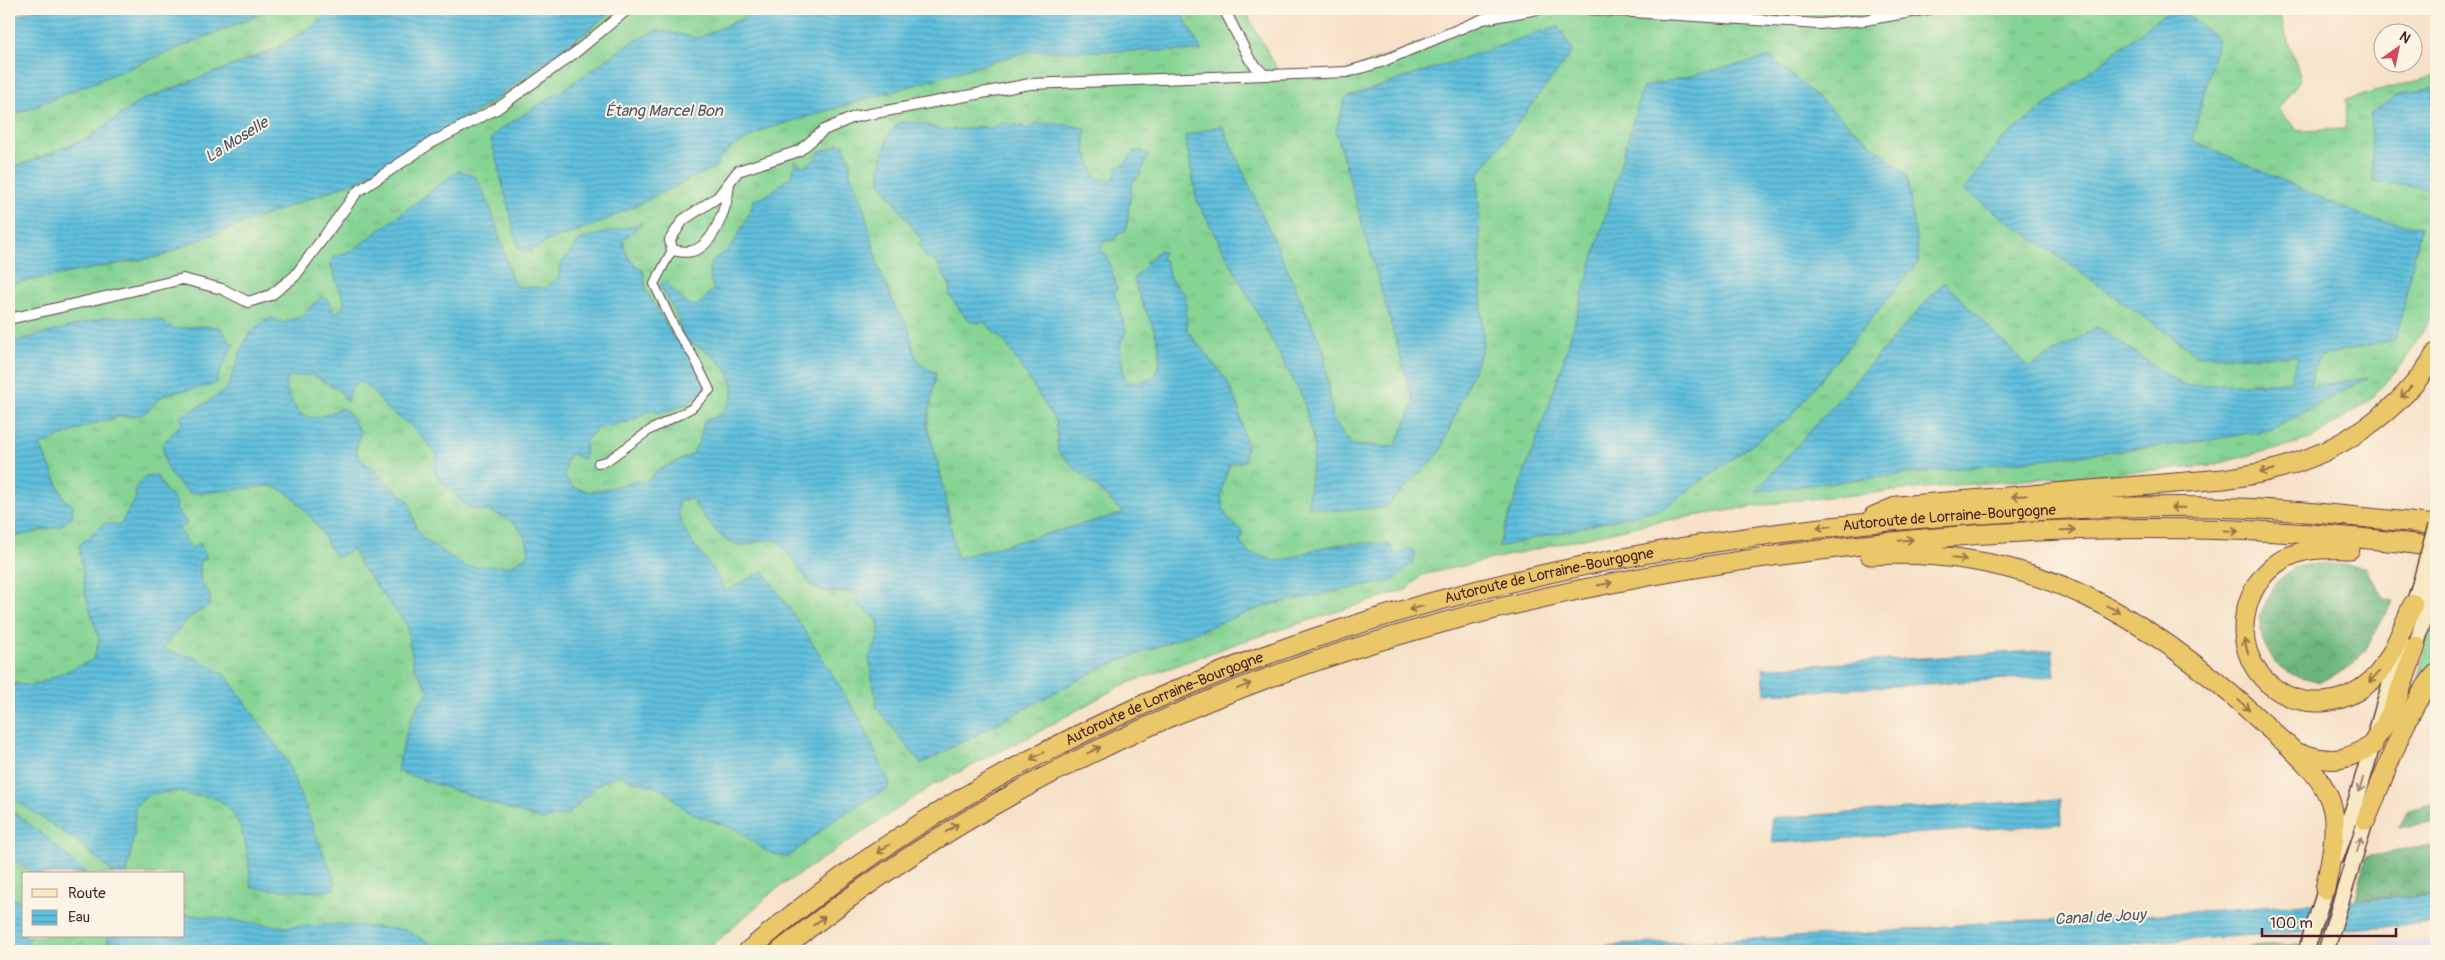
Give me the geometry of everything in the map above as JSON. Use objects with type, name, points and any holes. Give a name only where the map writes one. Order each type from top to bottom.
[{"type":"highway","points":[[1858,523],[1898,506],[2222,479],[2268,471],[2303,461],[2330,449],[2360,431],[2402,397],[2420,377],[2436,353]]},
{"type":"highway","points":[[2211,507],[2322,505],[2436,515]]},
{"type":"highway","name":"Autoroute de Lorraine-Bourgogne","points":[[748,951],[836,882],[893,842],[984,784],[1112,718],[1227,670],[1313,639],[1410,610],[1539,577],[1710,544],[1858,523],[2044,510],[2211,507],[2350,516],[2436,526]]},
{"type":"highway","name":"Autoroute de Lorraine-Bourgogne","points":[[780,951],[850,897],[961,822],[1071,762],[1184,710],[1268,676],[1417,629],[1558,594],[1719,563],[1869,543],[2039,531],[2200,529],[2404,542],[2436,546]]},
{"type":"highway","points":[[2404,542],[2386,549],[2302,551],[2275,564],[2262,575],[2254,588],[2243,626],[2244,642],[2253,664],[2267,682],[2294,699],[2321,703],[2349,695],[2373,679],[2385,663],[2413,604]]},
{"type":"highway","points":[[1719,563],[1891,554],[1959,559],[2008,568],[2061,585],[2130,618],[2193,662],[2248,709],[2291,748],[2325,790],[2332,810],[2334,831],[2325,889]]},
{"type":"highway","points":[[2303,754],[2333,761],[2350,757],[2374,742],[2386,725],[2416,646]]},
{"type":"highway","points":[[2366,820],[2406,724],[2429,682],[2436,674]]},
{"type":"main road","points":[[2326,951],[2416,646],[2431,580],[2436,526]]},
{"type":"main road","points":[[2306,951],[2325,889],[2354,809],[2413,604],[2431,580]]},
{"type":"street","points":[[9,319],[183,278],[222,289],[248,302],[271,295],[295,276],[357,192],[431,143],[498,108],[576,52],[628,9]]},
{"type":"street","points":[[1224,9],[1250,60],[1264,75]]},
{"type":"street","points":[[598,463],[607,461],[650,430],[692,408],[710,390],[693,356],[678,334],[654,284],[672,250],[670,240],[683,220],[718,197],[738,170],[799,151],[824,130],[854,117],[1030,84],[1347,72],[1381,62],[1483,19],[1538,9]]},
{"type":"street","points":[[1587,9],[1819,24],[1865,20],[1929,9]]},
{"type":"street","points":[[672,250],[691,252],[702,247],[723,214],[728,197],[729,183]]},
{"type":"shaded area","points":[[2436,940],[2436,951],[2353,951],[2355,945]]},
{"type":"green space","points":[[274,9],[335,9],[316,24],[273,50],[140,101],[90,137],[29,162],[9,167],[9,117],[14,114]]},
{"type":"green space","points":[[614,9],[1244,9],[1281,76],[1347,71],[1483,19],[1538,9],[2277,9],[2301,78],[2278,109],[2298,131],[2345,129],[2347,99],[2436,76],[2435,311],[2404,362],[2367,402],[2311,439],[2209,466],[1945,486],[1789,501],[1655,522],[1422,575],[1408,589],[1241,642],[1120,686],[1031,736],[933,785],[775,890],[706,951],[9,951],[9,284],[165,255],[589,30]]},
{"type":"green space","points":[[2321,563],[2365,567],[2385,599],[2393,601],[2366,649],[2351,667],[2320,682],[2294,675],[2275,663],[2263,642],[2259,617],[2276,582],[2295,567]]},
{"type":"green space","points":[[2436,609],[2436,660],[2418,679],[2418,675]]},
{"type":"green space","points":[[2436,686],[2436,709],[2426,704]]},
{"type":"green space","points":[[2436,803],[2436,821],[2399,828],[2408,810]]},
{"type":"green space","points":[[2436,844],[2436,895],[2356,899],[2366,857]]},
{"type":"green space","points":[[2299,944],[2296,951],[2183,951]]},
{"type":"water","points":[[34,9],[274,9],[9,117],[9,18]]},
{"type":"water","name":"La Moselle","points":[[335,9],[614,9],[589,30],[481,109],[362,179],[188,244],[165,255],[9,284],[9,167],[29,162],[90,137],[140,101],[273,50],[316,24]]},
{"type":"water","name":"Étang Marcel Bon","points":[[764,9],[1179,9],[1202,51],[1029,51],[766,129],[734,146],[717,160],[717,166],[597,224],[554,238],[529,252],[519,249],[491,139],[499,130],[575,82],[630,43],[656,30],[698,38]]},
{"type":"water","points":[[2171,9],[2180,9],[2218,39],[2192,140],[2369,219],[2421,227],[2396,339],[2321,356],[2314,368],[2310,386],[2368,378],[2273,429],[2204,441],[1756,491],[1944,282],[2029,368],[2097,327],[2184,386],[2290,382],[2298,356],[2199,356],[1964,190],[2000,141]]},
{"type":"water","points":[[1558,26],[1573,51],[1478,175],[1483,347],[1439,454],[1385,508],[1335,510],[1308,507],[1314,444],[1303,398],[1197,201],[1185,136],[1222,125],[1324,351],[1333,419],[1352,445],[1395,447],[1414,404],[1336,132],[1345,98]]},
{"type":"water","points":[[1771,57],[1907,175],[1919,261],[1789,418],[1664,508],[1498,547],[1559,376],[1643,87]]},
{"type":"water","points":[[2432,87],[2436,122],[2436,190],[2373,181],[2370,114],[2398,95]]},
{"type":"water","points":[[900,122],[925,124],[942,130],[968,129],[979,126],[991,129],[1002,123],[1023,126],[1024,129],[1031,128],[1035,123],[1085,128],[1085,150],[1096,178],[1111,181],[1118,173],[1116,167],[1122,166],[1135,151],[1143,151],[1148,156],[1140,175],[1132,184],[1126,230],[1117,235],[1115,240],[1104,241],[1101,246],[1103,253],[1107,255],[1117,289],[1114,292],[1126,330],[1120,346],[1124,376],[1127,383],[1153,379],[1158,366],[1160,354],[1158,341],[1137,291],[1134,278],[1148,264],[1145,261],[1149,261],[1159,250],[1164,252],[1161,258],[1166,262],[1170,279],[1186,296],[1187,330],[1226,379],[1238,405],[1247,450],[1245,452],[1245,461],[1230,464],[1223,485],[1222,500],[1225,513],[1243,534],[1240,542],[1250,554],[1275,561],[1289,559],[1311,550],[1325,547],[1370,543],[1389,544],[1396,556],[1406,548],[1414,551],[1414,561],[1395,580],[1268,605],[1101,668],[921,764],[877,708],[869,658],[880,634],[877,619],[858,605],[857,593],[830,592],[812,587],[780,542],[765,540],[750,544],[740,544],[730,542],[715,530],[690,498],[678,501],[678,511],[680,520],[693,544],[711,567],[726,591],[763,571],[805,631],[863,724],[890,784],[887,789],[836,819],[789,856],[781,856],[766,851],[732,828],[702,818],[682,807],[665,791],[618,775],[597,785],[569,814],[542,820],[397,771],[415,710],[429,691],[414,667],[407,625],[360,565],[353,549],[338,558],[301,505],[286,493],[270,486],[191,494],[170,472],[163,452],[163,444],[182,423],[180,417],[213,398],[228,386],[247,337],[253,330],[261,323],[272,318],[283,323],[300,317],[321,297],[329,301],[334,314],[343,308],[344,301],[330,263],[335,257],[354,249],[459,170],[476,177],[492,212],[514,286],[546,288],[559,277],[560,265],[581,239],[643,223],[623,240],[625,249],[632,262],[643,270],[646,290],[674,338],[691,355],[707,388],[690,403],[662,413],[649,411],[629,422],[617,423],[612,427],[598,428],[585,441],[586,451],[584,459],[571,453],[567,459],[564,476],[573,487],[591,492],[650,479],[656,471],[693,454],[701,436],[704,420],[725,411],[732,396],[733,388],[724,367],[712,355],[685,339],[676,313],[660,286],[664,282],[688,304],[697,306],[714,289],[710,277],[711,264],[733,244],[748,217],[754,200],[765,197],[792,176],[795,161],[804,167],[816,159],[820,151],[833,148],[839,143],[843,144],[851,164],[850,174],[862,200],[878,266],[897,311],[904,318],[908,327],[915,354],[926,368],[936,372],[927,425],[939,466],[957,558],[1124,513],[1058,452],[1056,422],[1006,343],[984,322],[972,321],[963,314],[949,294],[951,288],[939,266],[930,258],[926,258],[919,246],[923,243],[922,241],[880,182],[880,166],[889,134]],"holes":[[[313,375],[341,392],[347,402],[350,390],[360,381],[371,389],[387,409],[413,427],[437,455],[433,471],[454,494],[468,507],[495,513],[516,525],[525,537],[529,554],[510,566],[466,567],[424,539],[416,528],[409,501],[358,457],[356,448],[361,433],[348,412],[341,408],[320,417],[312,418],[305,416],[294,405],[285,384],[289,377]]]},
{"type":"water","points":[[107,317],[159,319],[174,329],[200,326],[220,327],[233,345],[216,383],[170,393],[162,397],[140,415],[120,416],[88,426],[40,445],[65,500],[73,505],[72,517],[61,526],[9,538],[9,343]]},
{"type":"water","points":[[156,475],[166,491],[177,503],[176,509],[188,524],[178,529],[191,548],[200,544],[207,558],[199,561],[201,581],[210,596],[210,605],[190,617],[164,646],[168,651],[196,658],[225,675],[286,759],[335,882],[334,889],[318,892],[251,888],[247,850],[239,824],[225,804],[214,798],[180,791],[149,794],[135,807],[134,835],[127,872],[112,872],[77,841],[9,796],[9,683],[33,686],[94,659],[99,640],[86,597],[79,546],[104,523],[120,525],[136,498],[135,488],[145,477]]},
{"type":"water","points":[[2052,650],[2055,676],[1765,694],[1763,668]]},
{"type":"water","points":[[2060,799],[2061,824],[1773,843],[1771,818]]},
{"type":"water","points":[[9,808],[48,839],[84,872],[31,872],[9,856]]},
{"type":"water","points":[[2436,895],[2436,923],[2045,949],[1986,951],[1478,951],[1859,934],[2001,921],[2103,918]]},
{"type":"water","points":[[9,899],[22,900],[22,938],[30,938],[26,944],[28,951],[9,951]]},
{"type":"water","points":[[185,914],[285,927],[340,924],[406,930],[434,946],[607,941],[625,951],[108,951],[108,938],[185,938]]},
{"type":"water label","name":"Canal de Jouy","points":[[2100,916]]}]
